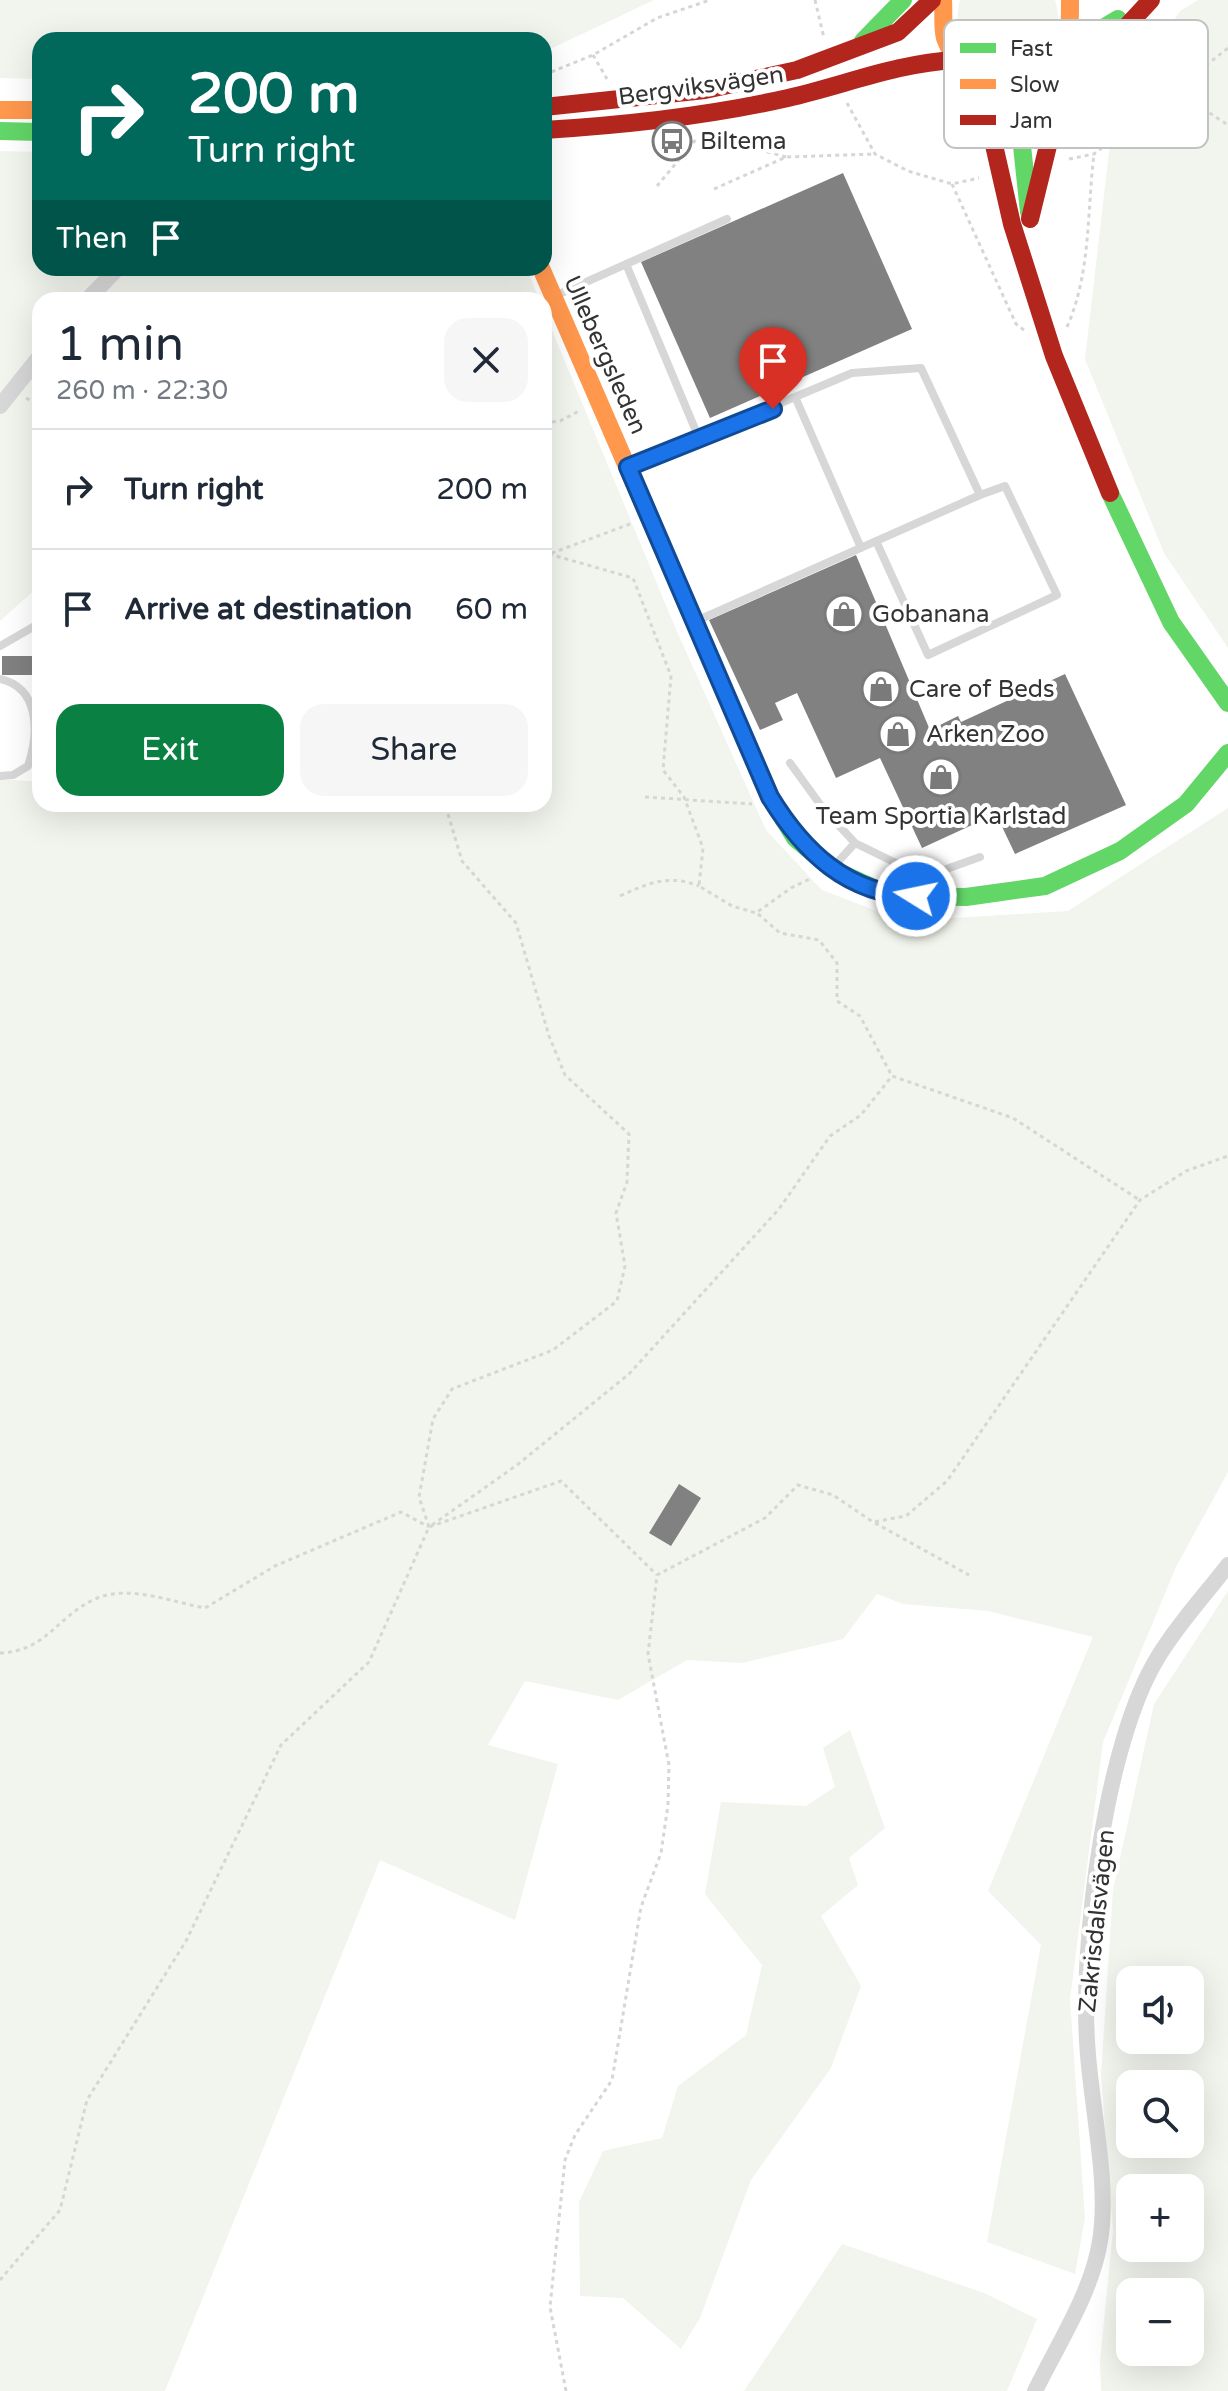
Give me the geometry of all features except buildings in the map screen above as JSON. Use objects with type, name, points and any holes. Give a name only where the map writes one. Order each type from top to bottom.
[{"type":"main road","name":"Bergviksvägen","points":[[849,53],[873,34],[903,0]]},
{"type":"main road","name":"Bergviksvägen","points":[[552,106],[705,90],[797,70],[849,53],[898,32],[932,0]]},
{"type":"main road","points":[[943,0],[941,21],[944,37]]},
{"type":"main road","points":[[1070,0],[1072,20]]},
{"type":"main road","points":[[1117,20],[1151,0]]},
{"type":"main road","points":[[1132,20],[1151,0]]},
{"type":"main road","name":"Bergviksvägen","points":[[552,130],[744,107],[804,95],[893,65],[944,66]]},
{"type":"main road","points":[[0,110],[32,110]]},
{"type":"main road","points":[[0,131],[32,132]]},
{"type":"main road","points":[[995,148],[1012,224],[1054,356],[1117,511],[1171,622],[1228,703]]},
{"type":"main road","points":[[1021,148],[1036,294]]},
{"type":"main road","points":[[1030,219],[1047,148]]},
{"type":"main road","name":"Ullebergsleden","points":[[553,297],[770,797],[795,838],[832,869],[891,896],[966,897],[1045,886],[1120,851],[1186,804],[1228,753]]},
{"type":"street","points":[[95,292],[110,276]]},
{"type":"street","points":[[0,406],[32,366]]},
{"type":"street","name":"Zakrisdalsvägen","points":[[1035,2391],[1073,2312],[1100,2242],[1102,2208],[1087,2039],[1087,1972],[1113,1779],[1138,1699],[1158,1657],[1228,1565]]},
{"type":"lane","points":[[553,297],[727,219]]},
{"type":"lane","points":[[626,264],[698,436]]},
{"type":"lane","points":[[628,467],[852,373],[921,368],[980,495]]},
{"type":"lane","points":[[796,399],[861,548]]},
{"type":"lane","points":[[693,622],[861,548],[876,541],[980,495],[1005,486],[1057,595],[928,655],[876,541]]},
{"type":"lane","points":[[0,646],[32,628]]},
{"type":"lane","points":[[0,679],[20,687],[32,708]]},
{"type":"lane","points":[[0,776],[13,775],[28,766],[32,730]]},
{"type":"lane","points":[[790,763],[822,807],[855,843],[898,864],[938,872],[980,857]]},
{"type":"lane","points":[[832,869],[855,843]]},
{"type":"path","points":[[552,72],[593,55],[657,18],[710,0]]},
{"type":"path","points":[[815,0],[824,38]]},
{"type":"path","points":[[1208,65],[1228,48]]},
{"type":"path","points":[[593,55],[607,79]]},
{"type":"path","points":[[842,93],[863,137],[875,154],[908,171],[952,184],[992,176]]},
{"type":"path","points":[[1208,112],[1228,125]]},
{"type":"path","points":[[691,131],[786,157],[875,154]]},
{"type":"path","points":[[657,186],[700,134]]},
{"type":"path","points":[[1067,159],[1094,154],[1102,148]]},
{"type":"path","points":[[1054,356],[1078,294],[1091,211],[1094,154]]},
{"type":"path","points":[[714,189],[786,157]]},
{"type":"path","points":[[952,184],[1016,324],[1026,332]]},
{"type":"path","points":[[552,422],[599,403]]},
{"type":"path","points":[[552,553],[649,517]]},
{"type":"path","points":[[552,556],[633,578],[671,676],[663,770],[684,797],[703,848],[699,886]]},
{"type":"path","points":[[645,797],[684,797],[746,806],[770,797]]},
{"type":"path","points":[[429,1527],[419,1497],[433,1419],[452,1389],[553,1350],[617,1301],[625,1266],[616,1213],[627,1182],[629,1134],[565,1075],[549,1036],[516,923],[462,861],[447,812]]},
{"type":"path","points":[[756,913],[791,888],[832,869]]},
{"type":"path","points":[[620,896],[658,880],[681,879],[732,906],[756,913],[780,933],[819,940],[837,963],[837,1001],[860,1016],[892,1076],[1013,1118],[1140,1200]]},
{"type":"path","points":[[0,2280],[60,2210],[87,2100],[186,1941],[281,1745],[369,1662],[429,1527],[517,1465],[629,1374],[779,1209],[830,1136],[861,1115],[892,1076]]},
{"type":"path","points":[[873,1522],[906,1516],[947,1481],[1140,1200],[1186,1171],[1228,1156]]},
{"type":"path","points":[[0,1653],[23,1652],[96,1598],[131,1593],[205,1608],[275,1566],[401,1512],[429,1527],[561,1481],[657,1575]]},
{"type":"path","points":[[657,1575],[765,1518],[798,1485],[833,1495],[873,1522],[969,1575]]},
{"type":"path","points":[[566,2391],[550,2307],[565,2160],[575,2135],[612,2080],[641,1907],[661,1853],[668,1805],[669,1765],[648,1654],[657,1575]]},
{"type":"shaded area","points":[[0,0],[654,0],[552,48],[552,32],[32,32],[32,79],[0,78]]},
{"type":"shaded area","points":[[960,0],[1055,0],[1056,20],[959,20]]},
{"type":"shaded area","points":[[1198,0],[1228,0],[1228,648],[1164,553],[1085,359],[1109,148],[1208,148],[1208,20],[1174,20],[1180,11]]},
{"type":"shaded area","points":[[0,151],[32,152],[32,276],[530,276],[536,292],[32,292],[32,592],[0,621]]},
{"type":"shaded area","points":[[552,330],[675,627],[766,830],[822,890],[903,921],[1068,911],[1228,808],[1228,1472],[1176,1567],[1103,1742],[1070,1999],[1085,2218],[1075,2274],[987,2242],[1041,1945],[988,1891],[1093,1637],[988,1611],[903,1604],[877,1594],[843,1639],[742,1663],[687,1660],[618,1700],[525,1681],[488,1745],[558,1764],[515,1920],[380,1860],[165,2391],[0,2391],[0,779],[32,781],[32,812],[552,812]]},
{"type":"shaded area","points":[[1228,1591],[1228,2391],[1101,2391],[1100,2361],[1113,2230],[1101,2076],[1113,1890],[1154,1704]]},
{"type":"shaded area","points":[[850,1730],[885,1828],[849,1858],[858,1885],[821,1916],[861,1986],[831,2068],[751,2180],[700,2318],[681,2349],[623,2298],[580,2296],[579,2202],[603,2151],[662,2138],[678,2086],[746,2035],[762,1965],[705,1894],[721,1802],[806,1806],[835,1787],[823,1748]]},
{"type":"shaded area","points":[[842,2244],[984,2293],[1037,2319],[1007,2391],[744,2391]]},
{"type":"traffic: fast","points":[[863,41],[903,0]]},
{"type":"traffic: fast","points":[[0,131],[32,132]]},
{"type":"traffic: fast","points":[[1022,148],[1029,212]]},
{"type":"traffic: fast","points":[[1110,493],[1171,622],[1228,703]]},
{"type":"traffic: fast","points":[[713,665],[770,797],[795,838],[832,869],[891,896],[966,897],[1045,886],[1120,851],[1186,804],[1228,753]]},
{"type":"traffic: slow","points":[[943,0],[944,34]]},
{"type":"traffic: slow","points":[[1070,0],[1070,20]]},
{"type":"traffic: slow","points":[[0,110],[32,110]]},
{"type":"traffic: slow","points":[[544,276],[551,292]]},
{"type":"traffic: slow","points":[[552,293],[713,665]]},
{"type":"traffic: jam","points":[[552,106],[705,90],[797,70],[898,32],[932,0]]},
{"type":"traffic: jam","points":[[1132,20],[1151,0]]},
{"type":"traffic: jam","points":[[552,129],[728,110],[788,98],[892,70],[944,61]]},
{"type":"traffic: jam","points":[[995,148],[1012,224],[1054,356],[1110,493]]},
{"type":"traffic: jam","points":[[1030,219],[1047,148]]},
{"type":"place","name":"Biltema","points":[[672,141]]},
{"type":"place","name":"Gobanana","points":[[844,614]]},
{"type":"place","name":"Care of Beds","points":[[881,689]]},
{"type":"place","name":"Arken Zoo","points":[[898,734]]},
{"type":"place","name":"Team Sportia Karlstad","points":[[941,777]]},
{"type":"route","points":[[773,409],[698,436],[628,467],[770,797],[795,838],[832,869],[891,896],[916,896]]}]
